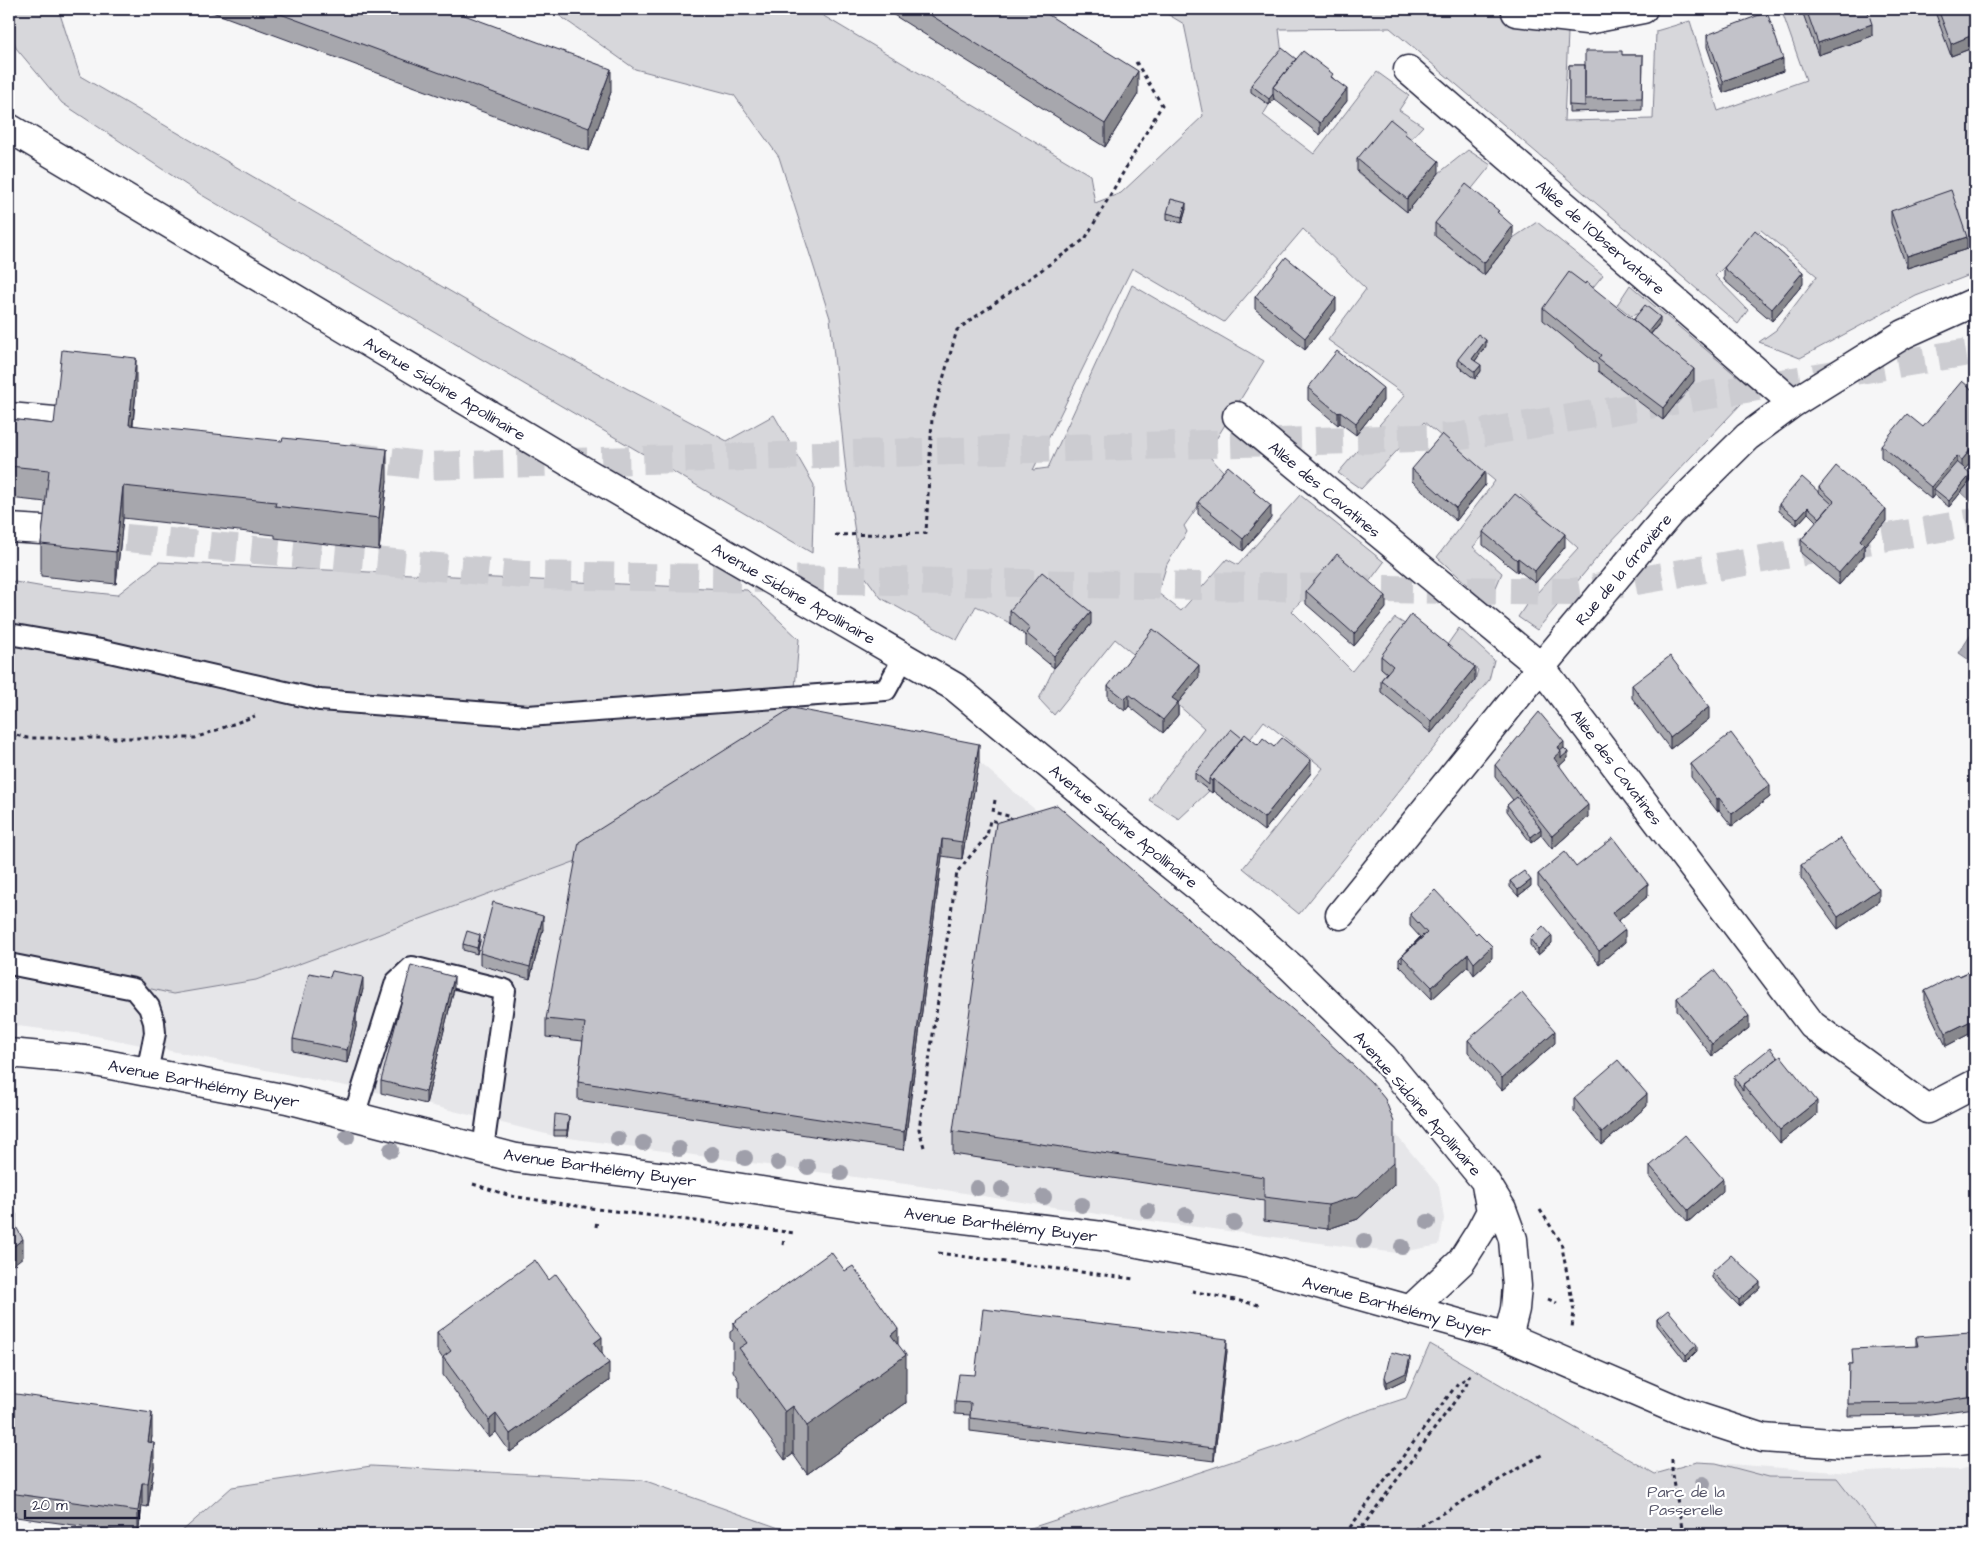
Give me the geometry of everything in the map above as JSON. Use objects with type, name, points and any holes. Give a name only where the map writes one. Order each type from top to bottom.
[{"type":"main road","points":[[1516,12],[1587,20],[1644,9]]},
{"type":"main road","name":"Allée de l'Observatoire","points":[[1408,70],[1793,403]]},
{"type":"main road","name":"Avenue Sidoine Apollinaire","points":[[9,128],[589,474],[955,687],[1223,907],[1291,967],[1383,1057],[1485,1181],[1502,1209],[1513,1239],[1517,1286],[1515,1309],[1508,1337]]},
{"type":"main road","name":"Rue de la Gravière","points":[[1340,916],[1541,667],[1669,514],[1747,437],[1793,403],[1904,334],[1975,302]]},
{"type":"main road","name":"Allée des Cavatines","points":[[1237,416],[1541,667],[1812,1025],[1926,1109],[1975,1084]]},
{"type":"main road","points":[[9,417],[54,420]]},
{"type":"main road","points":[[9,528],[42,530]]},
{"type":"main road","name":"Avenue Barthélémy Buyer","points":[[9,1053],[85,1060],[287,1099],[516,1158],[697,1181],[857,1206],[1102,1236],[1250,1265],[1508,1337],[1680,1411],[1763,1438],[1844,1444],[1975,1438]]},
{"type":"main road","name":"Avenue Sidoine Apollinaire","points":[[1411,1309],[1461,1262],[1480,1232],[1491,1211],[1485,1181]]},
{"type":"lane","points":[[9,634],[100,650],[320,700],[528,716],[886,690],[904,658]]},
{"type":"lane","points":[[9,964],[134,989],[149,1007],[154,1022],[155,1033],[147,1072]]},
{"type":"lane","points":[[354,1116],[396,982],[412,967],[505,990],[483,1149]]},
{"type":"path","points":[[835,535],[926,533],[932,418],[957,330],[1085,239],[1162,105],[1136,62]]},
{"type":"path","points":[[9,733],[27,738],[195,738],[254,717],[280,690]]},
{"type":"path","points":[[924,1147],[918,1129],[957,872],[987,836],[990,820],[1010,825],[1012,817],[993,812],[995,800]]},
{"type":"path","points":[[596,1227],[597,1220]]},
{"type":"path","points":[[783,1245],[784,1239]]},
{"type":"path","points":[[1548,1299],[1557,1303]]},
{"type":"path","points":[[1345,1534],[1458,1383],[1469,1376],[1466,1386],[1357,1534]]},
{"type":"path","points":[[1407,1534],[1545,1453]]},
{"type":"path","points":[[1672,1459],[1683,1534]]},
{"type":"shaded area","points":[[1975,475],[1975,505],[1961,492]]},
{"type":"shaded area","points":[[1975,628],[1975,664],[1959,653]]},
{"type":"shaded area","points":[[979,762],[1092,858],[1371,1105],[1439,1186],[1444,1219],[1439,1245],[1397,1253],[1104,1215],[920,1186],[554,1136],[381,1093],[91,1035],[9,1025],[9,956],[579,860]]},
{"type":"shaded area","points":[[1716,1463],[1850,1473],[1925,1469],[1958,1470],[1975,1466],[1975,1534],[1725,1534]]},
{"type":"green space","points":[[9,9],[61,9],[59,11],[80,76],[527,336],[727,441],[774,415],[814,485],[812,553],[200,194],[62,103],[16,48],[9,26]]},
{"type":"green space","points":[[550,9],[812,9],[1090,175],[1095,203],[1121,193],[1203,116],[1184,24],[1159,9],[1583,9],[1569,11],[1564,121],[1653,119],[1656,31],[1690,21],[1718,111],[1806,80],[1781,9],[1975,9],[1975,273],[1916,296],[1800,358],[1759,342],[1776,330],[1817,276],[1761,230],[1715,276],[1748,310],[1738,324],[1390,28],[1279,29],[1282,54],[1251,91],[1269,105],[1263,115],[1314,154],[1377,72],[1409,95],[1399,110],[1423,126],[1406,144],[1357,172],[1406,211],[1439,173],[1468,150],[1491,165],[1466,196],[1484,275],[1513,238],[1537,222],[1603,275],[1585,297],[1601,367],[1663,420],[1694,384],[1643,343],[1660,323],[1645,311],[1631,316],[1617,305],[1630,285],[1745,383],[1741,404],[1606,547],[1537,630],[1518,617],[1526,605],[1578,548],[1520,495],[1473,547],[1502,573],[1489,604],[1437,557],[1495,481],[1424,422],[1361,489],[1338,473],[1405,395],[1328,340],[1366,289],[1303,229],[1224,322],[1132,268],[1033,470],[1048,468],[1132,285],[1264,361],[1207,454],[1223,471],[1184,526],[1187,532],[1167,564],[1158,593],[1181,611],[1227,559],[1238,565],[1300,495],[1384,562],[1369,582],[1337,560],[1292,611],[1352,671],[1395,618],[1411,628],[1381,668],[1393,678],[1475,680],[1478,670],[1447,645],[1459,628],[1494,660],[1489,680],[1299,914],[1243,868],[1323,768],[1264,721],[1245,746],[1195,779],[1209,791],[1179,819],[1149,800],[1204,728],[1177,704],[1139,659],[1115,639],[1054,715],[1039,699],[1054,668],[1042,584],[1010,623],[976,606],[957,640],[881,598],[861,571],[847,481],[830,318],[779,157],[734,95],[635,69]]},
{"type":"green space","points":[[159,562],[747,590],[799,639],[792,726],[579,860],[256,980],[173,994],[9,956],[9,581],[50,588],[117,595]]},
{"type":"green space","name":"Parc de la Passerelle","points":[[1430,1344],[1655,1474],[1697,1462],[1716,1463],[1769,1477],[1837,1478],[1881,1534],[979,1534],[1028,1529],[1300,1439],[1351,1416],[1406,1398]]},
{"type":"green space","points":[[371,1466],[643,1480],[796,1534],[179,1534],[232,1487]]},
{"type":"building","points":[[267,9],[448,9],[611,69],[589,128]]},
{"type":"building","points":[[921,9],[1039,9],[1138,71],[1105,124]]},
{"type":"building","points":[[1806,9],[1867,9],[1872,24],[1818,43]]},
{"type":"building","points":[[1938,9],[1975,9],[1975,34],[1951,44]]},
{"type":"building","points":[[1767,12],[1783,59],[1723,81],[1707,35]]},
{"type":"building","points":[[1282,48],[1296,59],[1273,87],[1273,94],[1269,99],[1251,85]]},
{"type":"building","points":[[1303,51],[1333,74],[1331,77],[1347,89],[1320,123],[1273,87]]},
{"type":"building","points":[[1585,51],[1622,51],[1622,55],[1643,55],[1642,98],[1585,99]]},
{"type":"building","points":[[1569,65],[1585,65],[1585,106],[1569,105]]},
{"type":"building","points":[[1390,119],[1406,132],[1405,134],[1439,161],[1407,199],[1357,159]]},
{"type":"building","points":[[1466,184],[1499,211],[1497,212],[1513,226],[1484,263],[1435,223]]},
{"type":"building","points":[[1951,190],[1967,237],[1907,256],[1891,211]]},
{"type":"building","points":[[1171,199],[1186,203],[1182,217],[1167,213]]},
{"type":"building","points":[[1755,230],[1803,272],[1772,309],[1724,268]]},
{"type":"building","points":[[1286,257],[1336,298],[1305,338],[1255,297]]},
{"type":"building","points":[[1569,272],[1585,284],[1586,282],[1694,369],[1663,408],[1598,359],[1601,355],[1543,308]]},
{"type":"building","points":[[1645,305],[1660,317],[1648,332],[1633,320]]},
{"type":"building","points":[[1478,334],[1486,340],[1472,359],[1481,365],[1475,372],[1458,359]]},
{"type":"building","points":[[62,350],[136,358],[129,425],[282,441],[283,438],[387,449],[379,518],[275,506],[276,502],[123,486],[116,552],[41,544],[49,470],[9,466],[9,419],[54,424]]},
{"type":"building","points":[[1337,351],[1383,388],[1356,423],[1340,411],[1338,413],[1308,388]]},
{"type":"building","points":[[1962,381],[1975,392],[1975,444],[1962,460],[1957,456],[1931,487],[1881,445],[1907,414],[1923,427]]},
{"type":"building","points":[[1442,434],[1485,472],[1456,508],[1412,469]]},
{"type":"building","points":[[1957,462],[1971,474],[1949,501],[1934,489]]},
{"type":"building","points":[[1228,466],[1255,489],[1253,491],[1271,506],[1243,539],[1198,502]]},
{"type":"building","points":[[1836,466],[1886,509],[1860,540],[1864,544],[1839,573],[1801,540],[1834,501],[1819,487]]},
{"type":"building","points":[[1802,477],[1832,504],[1820,518],[1808,507],[1797,519],[1779,504]]},
{"type":"building","points":[[1515,494],[1565,534],[1535,571],[1518,558],[1517,560],[1483,532]]},
{"type":"building","points":[[1337,554],[1386,596],[1354,634],[1306,591]]},
{"type":"building","points":[[1042,572],[1091,612],[1054,656],[1026,633],[1030,628],[1010,610]]},
{"type":"building","points":[[1411,615],[1475,667],[1431,721],[1381,680],[1393,666],[1381,656]]},
{"type":"building","points":[[1153,629],[1199,665],[1172,698],[1178,702],[1163,720],[1129,694],[1125,699],[1108,686]]},
{"type":"building","points":[[1670,656],[1709,707],[1670,737],[1632,685]]},
{"type":"building","points":[[792,708],[979,744],[962,842],[942,839],[904,1132],[578,1082],[585,1023],[546,1019],[579,842]]},
{"type":"building","points":[[1539,712],[1564,742],[1558,747],[1561,752],[1554,758],[1588,805],[1552,836],[1495,765]]},
{"type":"building","points":[[1231,729],[1242,738],[1209,779],[1209,785],[1195,773]]},
{"type":"building","points":[[1731,733],[1770,785],[1732,814],[1719,798],[1717,799],[1691,764]]},
{"type":"building","points":[[1245,734],[1258,745],[1263,738],[1274,747],[1282,738],[1311,760],[1264,818],[1213,779],[1212,781],[1209,779]]},
{"type":"building","points":[[1564,748],[1568,752],[1561,758],[1560,751]]},
{"type":"building","points":[[1517,797],[1541,829],[1531,837],[1507,805]]},
{"type":"building","points":[[1057,805],[1308,1023],[1371,1082],[1385,1099],[1394,1122],[1394,1162],[1358,1196],[1328,1205],[1264,1197],[1264,1177],[953,1131],[996,823]]},
{"type":"building","points":[[1613,838],[1648,884],[1612,913],[1625,930],[1599,951],[1538,874],[1565,852],[1576,867]]},
{"type":"building","points":[[1840,838],[1879,889],[1838,917],[1801,865]]},
{"type":"building","points":[[1524,871],[1531,880],[1518,890],[1510,881]]},
{"type":"building","points":[[1435,890],[1476,934],[1478,932],[1492,946],[1474,963],[1468,954],[1432,987],[1402,956],[1427,933],[1410,914]]},
{"type":"building","points":[[493,902],[543,916],[530,967],[480,953]]},
{"type":"building","points":[[1543,926],[1552,936],[1538,949],[1530,939]]},
{"type":"building","points":[[467,931],[480,935],[477,948],[463,944]]},
{"type":"building","points":[[1423,935],[1424,936],[1402,956]]},
{"type":"building","points":[[411,965],[454,977],[426,1092],[381,1081]]},
{"type":"building","points":[[1975,969],[1975,1019],[1946,1033],[1925,991],[1958,974],[1960,976]]},
{"type":"building","points":[[1714,970],[1749,1016],[1712,1044],[1677,998]]},
{"type":"building","points":[[332,971],[363,977],[347,1050],[293,1039],[309,973],[330,977]]},
{"type":"building","points":[[1522,993],[1555,1031],[1502,1078],[1468,1040]]},
{"type":"building","points":[[1770,1048],[1778,1058],[1743,1085],[1743,1091],[1734,1077]]},
{"type":"building","points":[[1781,1056],[1817,1101],[1780,1130],[1743,1085]]},
{"type":"building","points":[[1618,1060],[1647,1094],[1602,1133],[1574,1098]]},
{"type":"building","points":[[555,1114],[569,1116],[567,1130],[554,1130]]},
{"type":"building","points":[[1685,1135],[1723,1179],[1688,1210],[1650,1166]]},
{"type":"building","points":[[9,1205],[16,1214],[11,1218],[23,1239],[9,1250]]},
{"type":"building","points":[[831,1252],[845,1271],[853,1266],[898,1329],[891,1335],[906,1355],[807,1426],[793,1406],[785,1412],[739,1348],[747,1343],[733,1323]]},
{"type":"building","points":[[1731,1255],[1760,1282],[1739,1300],[1712,1272]]},
{"type":"building","points":[[535,1260],[549,1280],[556,1274],[602,1337],[594,1343],[609,1363],[510,1434],[496,1414],[489,1420],[443,1357],[451,1351],[437,1332]]},
{"type":"building","points":[[983,1309],[1227,1339],[1214,1448],[970,1418],[971,1403],[955,1402],[959,1374],[975,1375]]},
{"type":"building","points":[[1668,1310],[1697,1345],[1686,1355],[1657,1319]]},
{"type":"building","points":[[1970,1333],[1975,1357],[1975,1396],[1923,1403],[1848,1404],[1849,1364],[1853,1364],[1852,1349],[1918,1346],[1916,1337]]},
{"type":"building","points":[[1391,1352],[1410,1357],[1406,1373],[1387,1382],[1385,1377]]},
{"type":"building","points":[[9,1393],[152,1413],[148,1442],[154,1443],[148,1483],[142,1483],[138,1511],[9,1493]]},
{"type":"tunnel","points":[[350,456],[428,466],[1455,437],[1975,351]]},
{"type":"tunnel","points":[[84,534],[524,575],[1573,592],[1975,522]]}]
